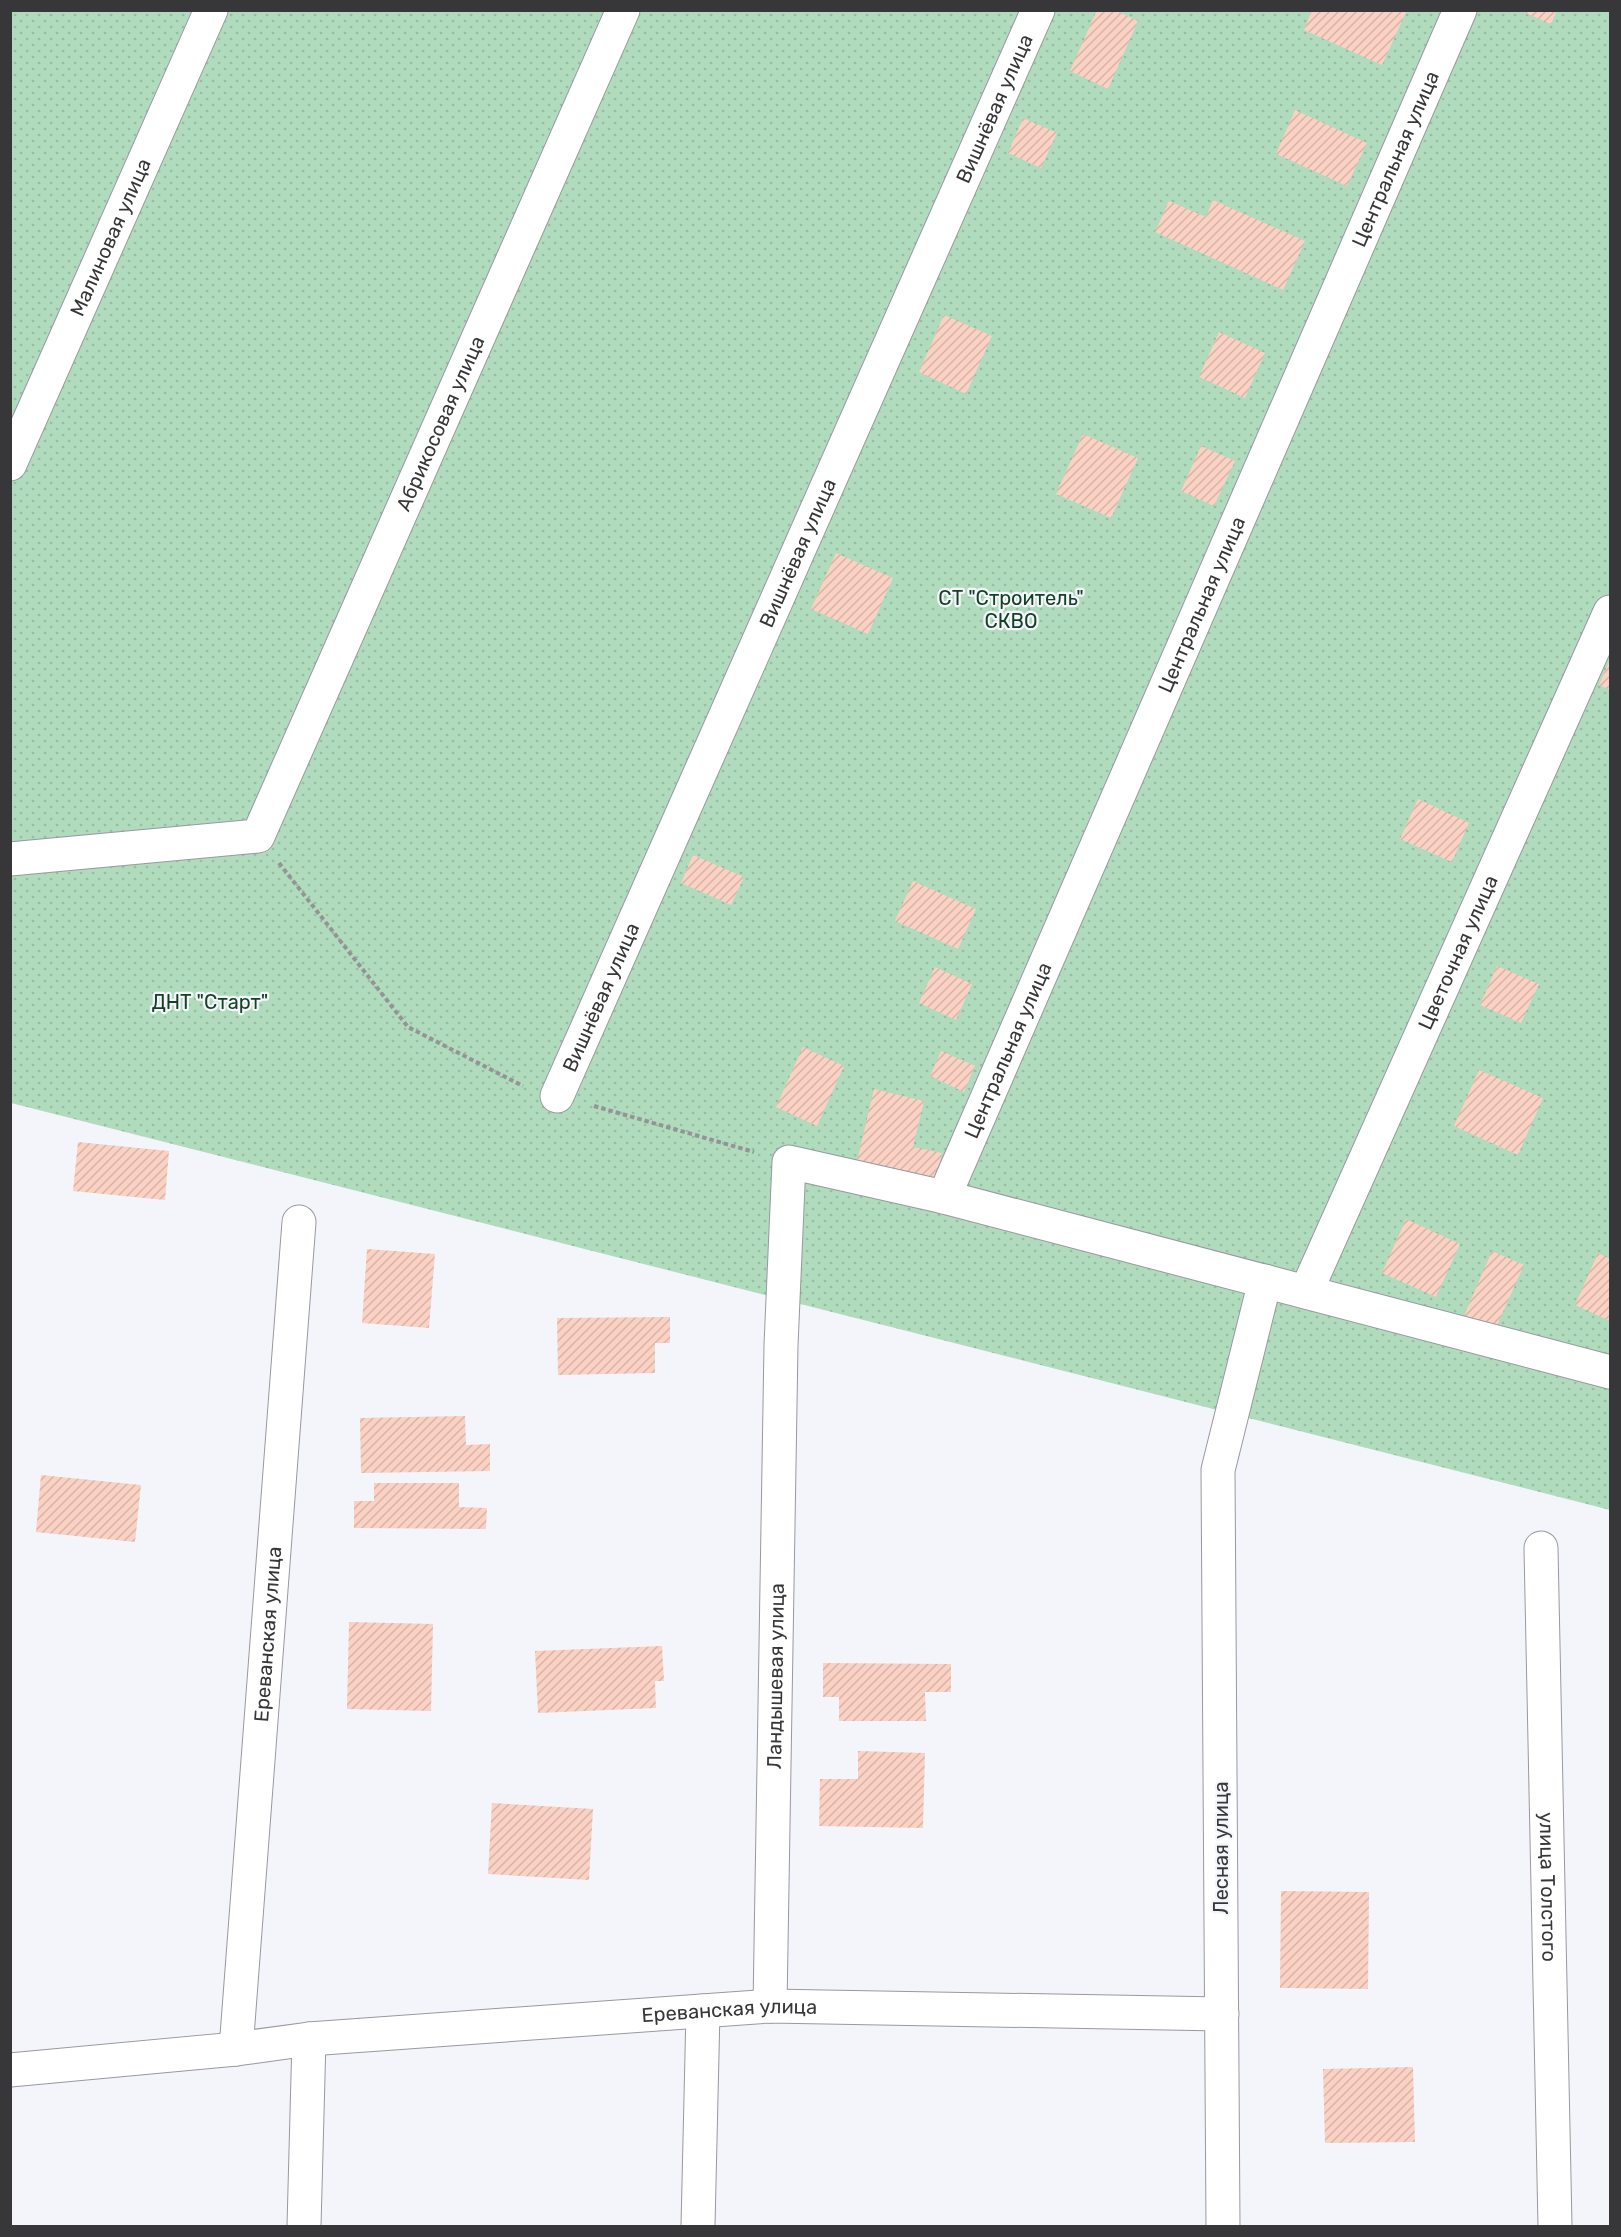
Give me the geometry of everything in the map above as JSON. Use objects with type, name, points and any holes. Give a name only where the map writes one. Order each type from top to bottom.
[{"type":"street","name":"Малиновая улица","points":[[10,464],[211,10]]},
{"type":"street","name":"Абрикосовая улица","points":[[258,837],[623,10]]},
{"type":"street","name":"Вишнёвая улица","points":[[557,1096],[1038,10]]},
{"type":"street","name":"Центральная улица","points":[[944,1197],[1460,10]]},
{"type":"street","name":"Цветочная улица","points":[[1306,1292],[1611,612]]},
{"type":"street","points":[[10,859],[258,837]]},
{"type":"street","points":[[789,1162],[944,1197],[1611,1372]]},
{"type":"street","name":"Ландышевая улица","points":[[770,2006],[781,1345],[789,1162]]},
{"type":"street","name":"Ереванская улица","points":[[236,2049],[299,1222]]},
{"type":"street","name":"Лесная улица","points":[[1223,2226],[1218,1470],[1265,1281]]},
{"type":"street","name":"улица Толстого","points":[[1541,1548],[1555,2226]]},
{"type":"street","name":"Ереванская улица","points":[[10,2070],[236,2049],[309,2039],[770,2006],[1222,2014]]},
{"type":"street","points":[[698,2226],[703,2011]]},
{"type":"street","points":[[304,2226],[309,2039]]},
{"type":"path","points":[[258,837],[408,1027],[524,1086],[789,1162]]},
{"type":"green space","name":"СТ \"Строитель\" СКВО","points":[[10,11],[1610,11],[1610,1510],[11,1103]]},
{"type":"building","points":[[1097,10],[1114,10],[1138,21],[1108,89],[1070,71]]},
{"type":"building","points":[[1312,10],[1407,10],[1382,65],[1304,30]]},
{"type":"building","points":[[1519,10],[1557,10],[1551,24]]},
{"type":"building","points":[[1295,110],[1367,143],[1347,186],[1276,154]]},
{"type":"building","points":[[1023,118],[1057,133],[1041,168],[1008,153]]},
{"type":"building","points":[[1213,200],[1305,241],[1283,290],[1155,232],[1169,201],[1206,217]]},
{"type":"building","points":[[944,315],[992,336],[966,394],[919,372]]},
{"type":"building","points":[[1219,332],[1265,353],[1245,398],[1199,377]]},
{"type":"building","points":[[1083,434],[1138,458],[1111,518],[1056,494]]},
{"type":"building","points":[[1201,446],[1235,461],[1214,506],[1181,491]]},
{"type":"building","points":[[836,553],[893,578],[868,634],[811,609]]},
{"type":"building","points":[[1610,660],[1610,690],[1599,685]]},
{"type":"building","points":[[1418,799],[1469,823],[1452,862],[1400,839]]},
{"type":"building","points":[[693,855],[744,877],[731,905],[681,883]]},
{"type":"building","points":[[913,881],[976,909],[958,949],[895,921]]},
{"type":"building","points":[[1497,966],[1539,984],[1521,1023],[1480,1005]]},
{"type":"building","points":[[935,967],[972,984],[956,1020],[919,1003]]},
{"type":"building","points":[[803,1047],[844,1066],[817,1126],[776,1107]]},
{"type":"building","points":[[941,1051],[975,1066],[964,1092],[930,1076]]},
{"type":"building","points":[[1479,1070],[1543,1098],[1518,1155],[1454,1126]]},
{"type":"building","points":[[874,1089],[924,1101],[913,1147],[942,1153],[934,1188],[855,1170]]},
{"type":"building","points":[[78,1142],[169,1151],[165,1200],[73,1191]]},
{"type":"building","points":[[1406,1219],[1460,1244],[1436,1297],[1382,1273]]},
{"type":"building","points":[[367,1249],[435,1254],[429,1328],[362,1323]]},
{"type":"building","points":[[1492,1251],[1524,1265],[1494,1332],[1463,1318]]},
{"type":"building","points":[[1598,1253],[1610,1259],[1610,1321],[1575,1305]]},
{"type":"building","points":[[670,1317],[670,1343],[655,1343],[655,1373],[558,1375],[557,1318]]},
{"type":"building","points":[[465,1416],[466,1445],[490,1444],[490,1471],[361,1473],[360,1418]]},
{"type":"building","points":[[41,1475],[141,1485],[135,1542],[36,1532]]},
{"type":"building","points":[[374,1483],[459,1483],[459,1507],[487,1508],[486,1529],[354,1528],[354,1501],[374,1501]]},
{"type":"building","points":[[349,1622],[433,1624],[431,1711],[347,1709]]},
{"type":"building","points":[[662,1646],[664,1681],[655,1681],[656,1708],[538,1713],[535,1651]]},
{"type":"building","points":[[823,1663],[951,1664],[951,1692],[925,1692],[926,1721],[839,1721],[839,1697],[823,1697]]},
{"type":"building","points":[[858,1751],[925,1753],[923,1828],[819,1826],[820,1779],[858,1779]]},
{"type":"building","points":[[492,1803],[593,1809],[589,1880],[488,1874]]},
{"type":"building","points":[[1281,1891],[1369,1892],[1368,1989],[1280,1988]]},
{"type":"building","points":[[1413,2067],[1415,2142],[1325,2143],[1323,2069]]},
{"type":"park label","name":"ДНТ \"Старт\"","points":[[210,1002]]}]
